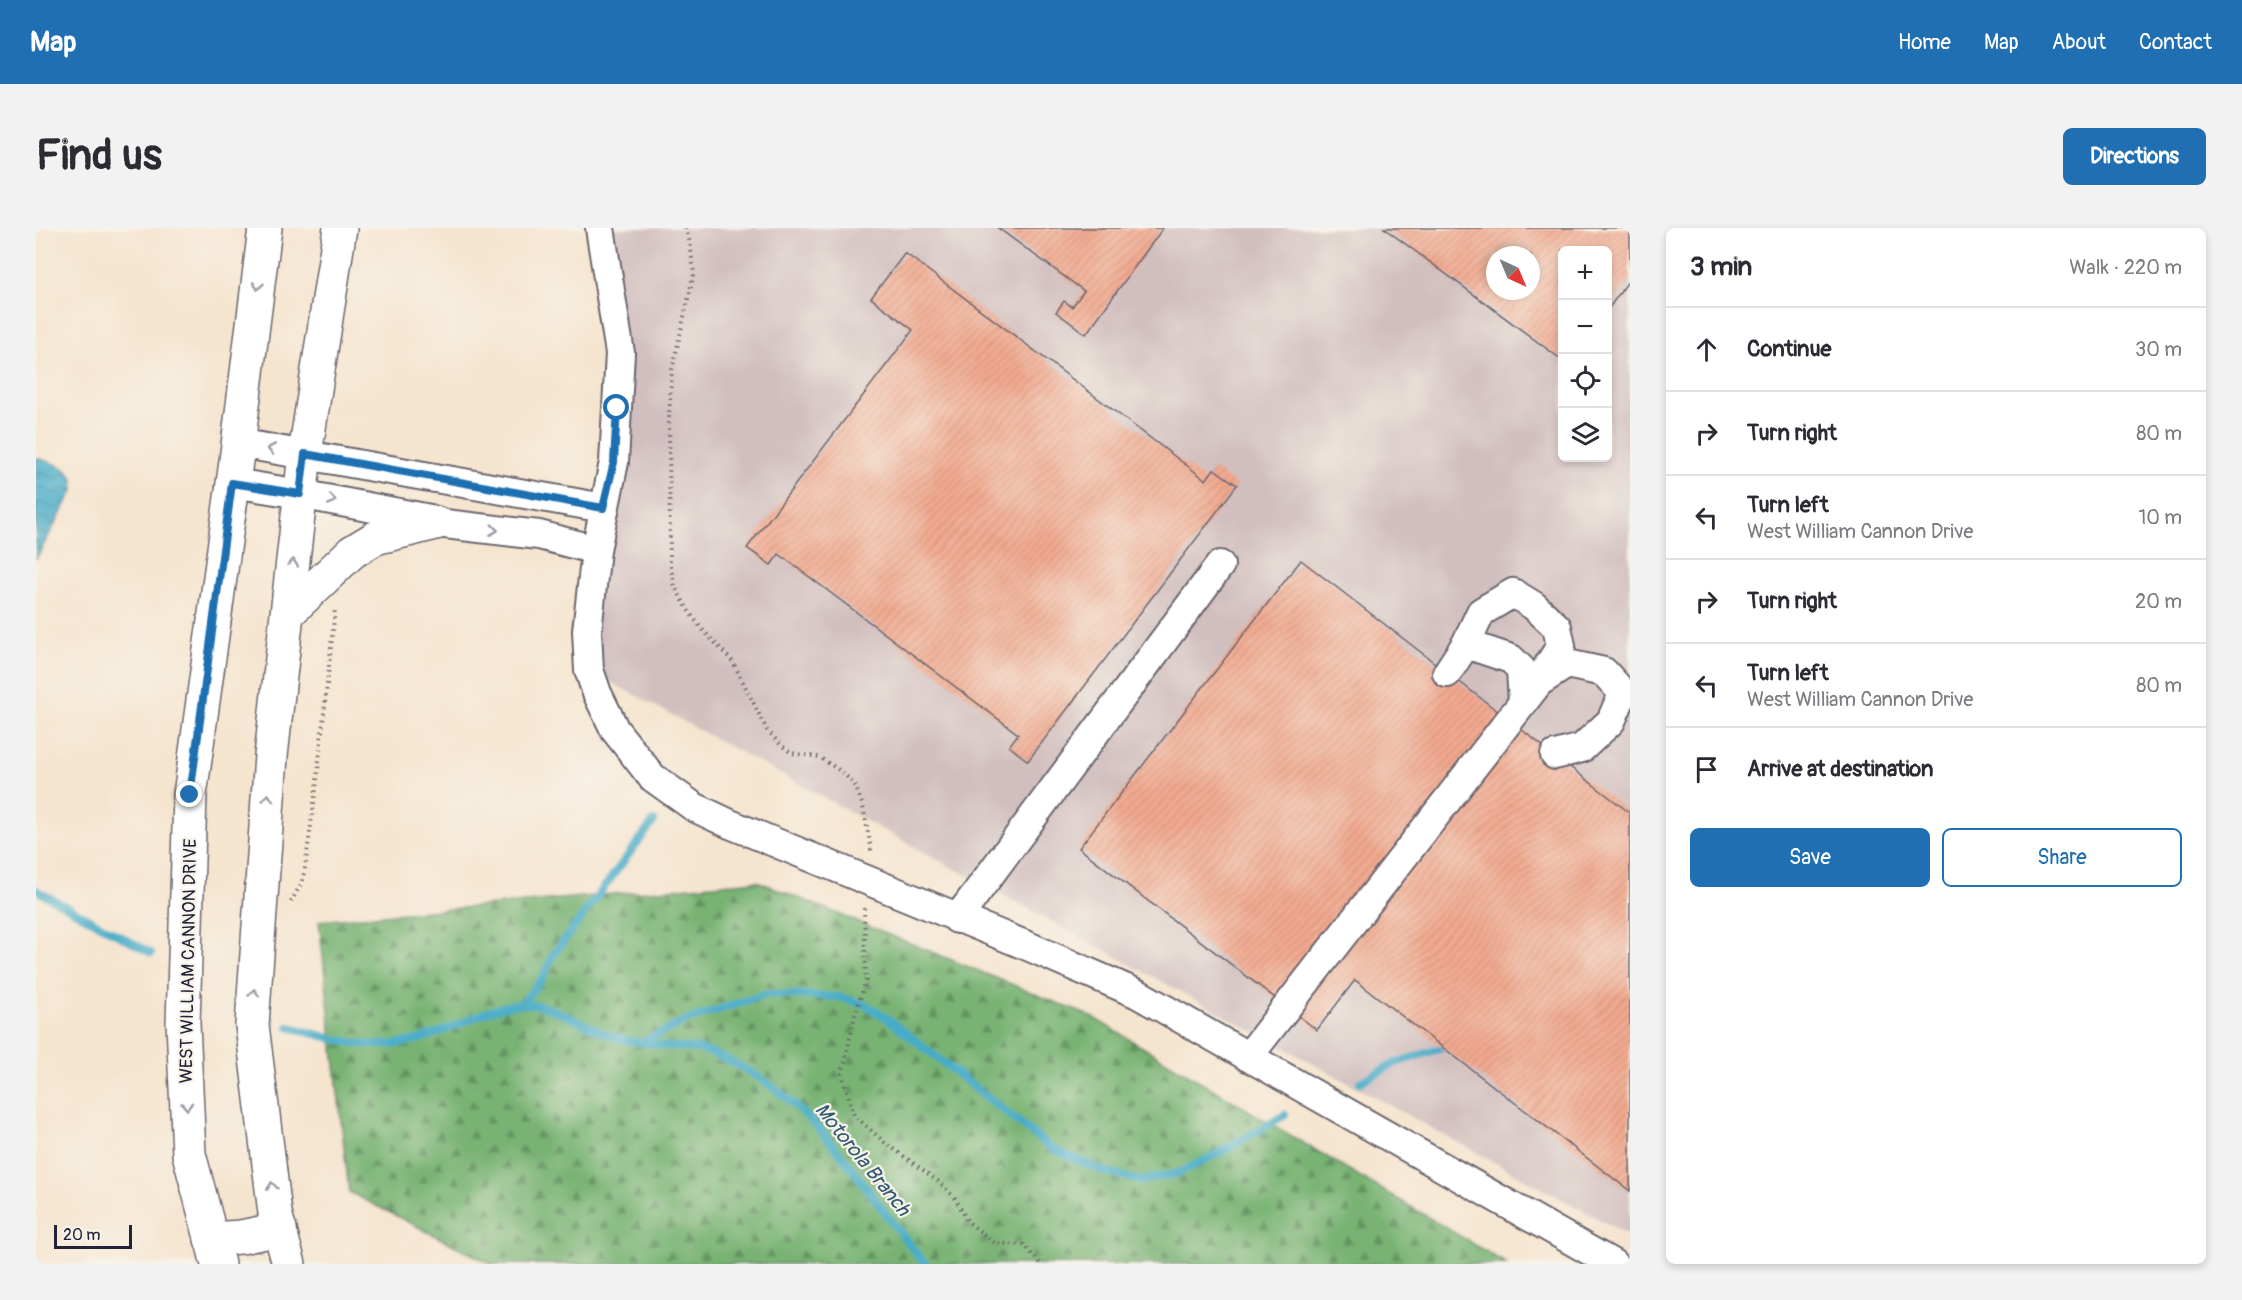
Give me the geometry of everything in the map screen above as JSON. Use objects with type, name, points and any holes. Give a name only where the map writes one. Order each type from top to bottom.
[{"type":"main road","name":"WEST WILLIAM CANNON DRIVE","points":[[214,1251],[189,1154],[184,1001],[190,795],[265,228]]},
{"type":"main road","points":[[289,1264],[275,1213],[252,1025],[271,756],[305,454],[340,228]]},
{"type":"main road","points":[[288,613],[352,552],[375,538],[436,523]]},
{"type":"main road","points":[[214,1251],[242,1237],[280,1229]]},
{"type":"street","points":[[600,228],[620,353],[614,462],[596,550],[587,631],[589,670],[597,693],[615,730],[652,777],[694,807],[730,824],[1030,947],[1137,994],[1613,1264]]},
{"type":"street","points":[[238,443],[603,508]]},
{"type":"street","points":[[232,483],[430,519],[436,523],[538,535],[596,550]]},
{"type":"street","points":[[957,919],[1220,565]]},
{"type":"street","points":[[1248,1057],[1531,692],[1561,646],[1557,627],[1534,606],[1513,593],[1481,612],[1466,644],[1448,673]]},
{"type":"street","points":[[1466,644],[1511,659],[1521,669],[1531,692]]},
{"type":"street","points":[[1531,692],[1567,664],[1604,672],[1623,693],[1611,722],[1582,748],[1555,755]]},
{"type":"path","points":[[685,228],[690,242],[693,273],[672,370],[669,414],[670,562],[675,587],[701,628],[733,662],[767,730],[791,753],[819,757],[842,772],[855,785],[863,806],[872,855]]},
{"type":"path","points":[[288,908],[302,882],[305,868],[316,789],[335,601]]},
{"type":"path","points":[[864,908],[866,980],[855,1015],[842,1074],[854,1115],[884,1142],[938,1181],[955,1198],[968,1222],[995,1243],[1024,1245],[1041,1264]]},
{"type":"shaded area","points":[[590,228],[1630,228],[1630,1236],[589,670],[617,408]]},
{"type":"green space","points":[[757,881],[1092,1017],[1507,1264],[491,1264],[349,1192],[319,921]]},
{"type":"water","points":[[36,458],[63,468],[72,477],[74,483],[73,491],[36,559]]},
{"type":"building","points":[[998,228],[1163,228],[1086,334],[1056,312],[1064,301],[1072,307],[1084,291]]},
{"type":"building","points":[[1384,228],[1630,228],[1630,279],[1612,304],[1612,246],[1558,246],[1558,357]]},
{"type":"building","points":[[905,253],[1206,480],[1214,469],[1237,485],[1028,761],[1009,746],[1018,734],[779,554],[771,565],[747,548],[913,330],[871,298]]},
{"type":"building","points":[[1301,560],[1630,813],[1630,1191],[1355,980],[1317,1030],[1079,848]]},
{"type":"waterway","points":[[521,1005],[543,977],[553,955],[654,821]]},
{"type":"waterway","name":"Motorola Branch","points":[[36,890],[151,953]]},
{"type":"waterway","points":[[642,1042],[688,1020],[766,994],[839,997],[866,1005],[887,1018],[1051,1148],[1102,1171],[1141,1181],[1179,1173],[1285,1115]]},
{"type":"waterway","name":"Motorola Branch","points":[[289,1027],[361,1044],[396,1044],[415,1041],[435,1034],[501,1007],[526,1004],[553,1010],[618,1038],[647,1044],[703,1050],[741,1067],[774,1088],[803,1113],[829,1140],[925,1264]]},
{"type":"waterway","points":[[1360,1082],[1396,1063],[1439,1049]]},
{"type":"route","points":[[190,795],[232,483],[300,494],[305,454],[603,508],[614,462],[617,408]]}]
